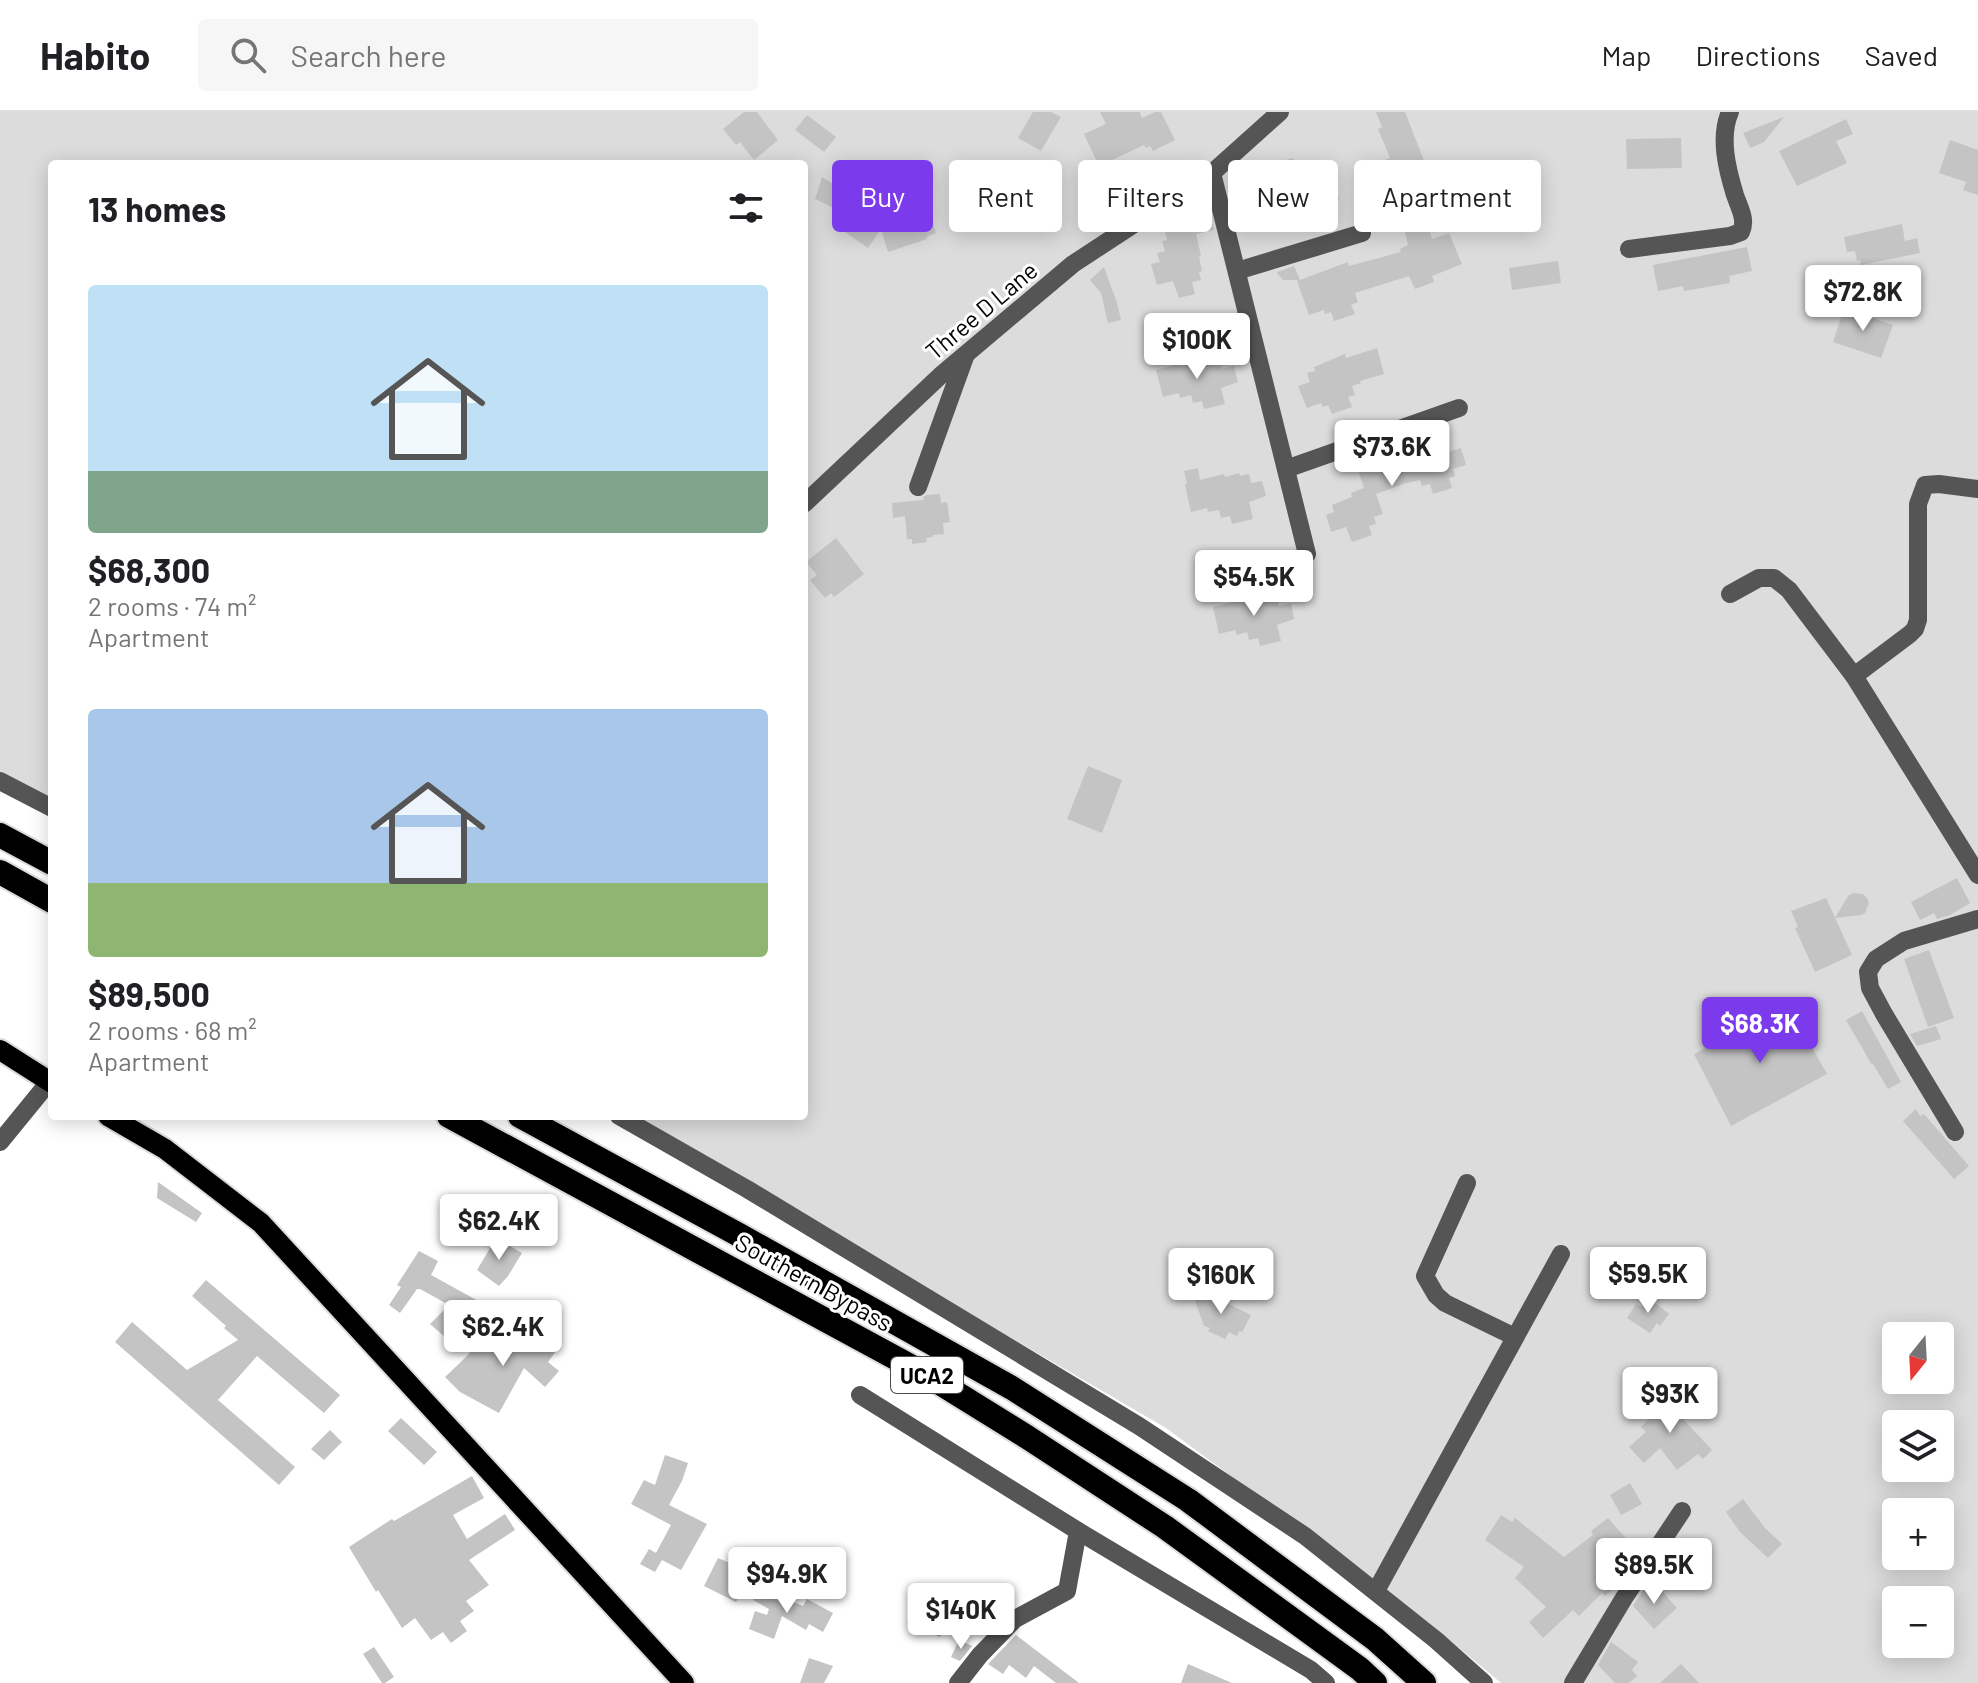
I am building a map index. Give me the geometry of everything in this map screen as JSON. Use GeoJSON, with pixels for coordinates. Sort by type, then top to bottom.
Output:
{"type":"FeatureCollection","features":[{"type":"Feature","properties":{"kind":"highway"},"geometry":{"type":"LineString","coordinates":[[0,835],[48,861]]}},
{"type":"Feature","properties":{"kind":"highway"},"geometry":{"type":"LineString","coordinates":[[0,872],[48,899]]}},
{"type":"Feature","properties":{"kind":"highway","name":"Southern Bypass"},"geometry":{"type":"LineString","coordinates":[[456,1120],[939,1383],[1165,1527],[1375,1683]]}},
{"type":"Feature","properties":{"kind":"highway","name":"Southern Bypass"},"geometry":{"type":"LineString","coordinates":[[527,1120],[1012,1388],[1188,1500],[1375,1639],[1424,1683]]}},
{"type":"Feature","properties":{"kind":"main road"},"geometry":{"type":"LineString","coordinates":[[0,1050],[48,1081]]}},
{"type":"Feature","properties":{"kind":"main road"},"geometry":{"type":"LineString","coordinates":[[115,1120],[165,1149],[261,1223],[684,1683]]}},
{"type":"Feature","properties":{"kind":"street","name":"Three D Lane"},"geometry":{"type":"LineString","coordinates":[[1212,173],[1280,112]]}},
{"type":"Feature","properties":{"kind":"street"},"geometry":{"type":"LineString","coordinates":[[1629,249],[1741,232],[1743,216],[1734,192],[1724,133],[1730,112]]}},
{"type":"Feature","properties":{"kind":"street"},"geometry":{"type":"LineString","coordinates":[[1212,173],[1307,554]]}},
{"type":"Feature","properties":{"kind":"street","name":"Three D Lane"},"geometry":{"type":"LineString","coordinates":[[808,500],[965,354],[1073,264],[1122,232]]}},
{"type":"Feature","properties":{"kind":"street"},"geometry":{"type":"LineString","coordinates":[[1237,271],[1362,233]]}},
{"type":"Feature","properties":{"kind":"street"},"geometry":{"type":"LineString","coordinates":[[918,487],[965,354]]}},
{"type":"Feature","properties":{"kind":"street"},"geometry":{"type":"LineString","coordinates":[[1286,469],[1459,408]]}},
{"type":"Feature","properties":{"kind":"street"},"geometry":{"type":"LineString","coordinates":[[1854,676],[1915,629],[1918,620],[1918,504],[1925,485],[1978,489]]}},
{"type":"Feature","properties":{"kind":"street"},"geometry":{"type":"LineString","coordinates":[[1730,594],[1759,578],[1774,578],[1782,582],[1854,676],[1978,875]]}},
{"type":"Feature","properties":{"kind":"street"},"geometry":{"type":"LineString","coordinates":[[0,781],[48,806]]}},
{"type":"Feature","properties":{"kind":"street"},"geometry":{"type":"LineString","coordinates":[[1955,1132],[1877,1001],[1870,988],[1868,972],[1876,959],[1904,941],[1978,919]]}},
{"type":"Feature","properties":{"kind":"street"},"geometry":{"type":"LineString","coordinates":[[0,1142],[48,1084]]}},
{"type":"Feature","properties":{"kind":"street"},"geometry":{"type":"LineString","coordinates":[[626,1120],[747,1189],[1139,1426],[1305,1536],[1436,1640],[1484,1683]]}},
{"type":"Feature","properties":{"kind":"street"},"geometry":{"type":"LineString","coordinates":[[1467,1183],[1425,1276],[1436,1295],[1445,1303],[1515,1337]]}},
{"type":"Feature","properties":{"kind":"street"},"geometry":{"type":"LineString","coordinates":[[1376,1591],[1561,1254]]}},
{"type":"Feature","properties":{"kind":"street"},"geometry":{"type":"LineString","coordinates":[[860,1395],[1078,1531],[1311,1670],[1326,1683]]}},
{"type":"Feature","properties":{"kind":"street"},"geometry":{"type":"LineString","coordinates":[[1573,1683],[1624,1598],[1682,1511]]}},
{"type":"Feature","properties":{"kind":"street"},"geometry":{"type":"LineString","coordinates":[[958,1683],[1015,1619],[1067,1591],[1078,1531]]}},
{"type":"Feature","properties":{"kind":"shaded area"},"geometry":{"type":"Polygon","coordinates":[[[0,112],[1978,112],[1978,1683],[1501,1683],[1428,1622],[1166,1428],[636,1120],[808,1120],[808,160],[48,160],[48,797],[0,772],[0,112]]]}},
{"type":"Feature","properties":{"kind":"building"},"geometry":{"type":"Polygon","coordinates":[[[744,112],[757,112],[778,140],[754,160],[740,142],[736,145],[723,129],[744,112]]]}},
{"type":"Feature","properties":{"kind":"building"},"geometry":{"type":"Polygon","coordinates":[[[1033,112],[1051,112],[1061,117],[1041,151],[1018,138],[1033,112]]]}},
{"type":"Feature","properties":{"kind":"building"},"geometry":{"type":"Polygon","coordinates":[[[1100,112],[1140,112],[1142,118],[1161,112],[1175,140],[1153,151],[1150,146],[1146,148],[1144,145],[1112,160],[1096,160],[1084,134],[1106,124],[1100,112]]]}},
{"type":"Feature","properties":{"kind":"building"},"geometry":{"type":"Polygon","coordinates":[[[1376,112],[1405,112],[1424,160],[1385,160],[1390,158],[1378,129],[1382,127],[1376,112]]]}},
{"type":"Feature","properties":{"kind":"building"},"geometry":{"type":"Polygon","coordinates":[[[807,115],[836,137],[824,152],[795,130],[807,115]]]}},
{"type":"Feature","properties":{"kind":"building"},"geometry":{"type":"Polygon","coordinates":[[[1784,117],[1764,142],[1750,148],[1743,133],[1784,117]]]}},
{"type":"Feature","properties":{"kind":"building"},"geometry":{"type":"Polygon","coordinates":[[[1846,119],[1853,134],[1836,141],[1847,163],[1797,186],[1779,151],[1846,119]]]}},
{"type":"Feature","properties":{"kind":"building"},"geometry":{"type":"Polygon","coordinates":[[[1681,138],[1682,168],[1627,169],[1626,139],[1681,138]]]}},
{"type":"Feature","properties":{"kind":"building"},"geometry":{"type":"Polygon","coordinates":[[[1950,140],[1978,150],[1978,195],[1963,190],[1966,182],[1939,173],[1950,140]]]}},
{"type":"Feature","properties":{"kind":"building"},"geometry":{"type":"Polygon","coordinates":[[[822,177],[832,183],[832,207],[815,199],[822,177]]]}},
{"type":"Feature","properties":{"kind":"building"},"geometry":{"type":"Polygon","coordinates":[[[933,224],[936,233],[927,239],[888,252],[882,232],[933,232],[933,224]]]}},
{"type":"Feature","properties":{"kind":"building"},"geometry":{"type":"Polygon","coordinates":[[[1902,224],[1905,241],[1917,238],[1920,253],[1861,265],[1855,251],[1847,252],[1844,237],[1902,224]]]}},
{"type":"Feature","properties":{"kind":"building"},"geometry":{"type":"Polygon","coordinates":[[[845,232],[879,232],[868,248],[845,232]]]}},
{"type":"Feature","properties":{"kind":"building"},"geometry":{"type":"Polygon","coordinates":[[[1165,232],[1205,232],[1196,234],[1202,271],[1199,272],[1201,280],[1192,282],[1195,294],[1179,298],[1173,281],[1157,285],[1151,264],[1160,262],[1157,253],[1165,251],[1162,241],[1167,240],[1165,232]]]}},
{"type":"Feature","properties":{"kind":"building"},"geometry":{"type":"Polygon","coordinates":[[[1405,232],[1430,232],[1432,239],[1449,233],[1462,264],[1432,276],[1434,282],[1415,289],[1409,276],[1355,293],[1358,302],[1351,305],[1355,314],[1334,321],[1331,312],[1325,314],[1324,310],[1309,315],[1299,280],[1283,280],[1277,273],[1294,266],[1300,280],[1348,262],[1349,266],[1401,252],[1400,249],[1408,245],[1405,232]]]}},
{"type":"Feature","properties":{"kind":"building"},"geometry":{"type":"Polygon","coordinates":[[[1747,247],[1752,271],[1729,276],[1730,283],[1684,291],[1683,286],[1658,291],[1653,265],[1747,247]]]}},
{"type":"Feature","properties":{"kind":"building"},"geometry":{"type":"Polygon","coordinates":[[[1558,261],[1561,283],[1512,290],[1509,268],[1558,261]]]}},
{"type":"Feature","properties":{"kind":"building"},"geometry":{"type":"Polygon","coordinates":[[[1104,267],[1121,320],[1108,323],[1101,293],[1090,280],[1104,267]]]}},
{"type":"Feature","properties":{"kind":"building"},"geometry":{"type":"Polygon","coordinates":[[[1844,308],[1893,325],[1881,358],[1833,342],[1844,308]]]}},
{"type":"Feature","properties":{"kind":"building"},"geometry":{"type":"Polygon","coordinates":[[[1377,348],[1384,374],[1352,386],[1355,395],[1348,397],[1352,407],[1332,414],[1328,405],[1323,407],[1321,403],[1307,408],[1298,386],[1310,382],[1307,373],[1315,371],[1314,367],[1345,354],[1346,358],[1377,348]]]}},
{"type":"Feature","properties":{"kind":"building"},"geometry":{"type":"Polygon","coordinates":[[[1211,358],[1212,361],[1220,360],[1222,369],[1234,366],[1238,382],[1221,388],[1225,404],[1204,409],[1202,401],[1193,403],[1191,395],[1180,398],[1179,393],[1163,397],[1156,370],[1211,358]]]}},
{"type":"Feature","properties":{"kind":"building"},"geometry":{"type":"Polygon","coordinates":[[[1446,447],[1448,452],[1461,448],[1466,465],[1453,469],[1455,476],[1449,478],[1452,488],[1433,494],[1430,484],[1422,486],[1420,480],[1406,483],[1376,494],[1383,514],[1374,517],[1376,524],[1369,526],[1372,535],[1352,542],[1346,527],[1331,532],[1326,515],[1334,512],[1332,505],[1364,488],[1358,470],[1446,447]]]}},
{"type":"Feature","properties":{"kind":"building"},"geometry":{"type":"Polygon","coordinates":[[[1198,468],[1200,480],[1239,473],[1240,476],[1249,474],[1251,483],[1262,481],[1266,496],[1249,502],[1253,519],[1232,524],[1230,516],[1221,518],[1219,510],[1208,512],[1207,508],[1191,512],[1184,471],[1198,468]]]}},
{"type":"Feature","properties":{"kind":"building"},"geometry":{"type":"Polygon","coordinates":[[[940,494],[941,503],[947,502],[950,522],[943,523],[944,534],[926,538],[927,542],[912,544],[912,539],[907,539],[905,516],[893,518],[892,503],[924,500],[923,497],[927,495],[940,494]]]}},
{"type":"Feature","properties":{"kind":"building"},"geometry":{"type":"Polygon","coordinates":[[[836,538],[864,574],[834,597],[831,593],[825,598],[810,580],[817,575],[808,560],[836,538]]]}},
{"type":"Feature","properties":{"kind":"building"},"geometry":{"type":"Polygon","coordinates":[[[1267,596],[1268,599],[1277,597],[1279,606],[1291,603],[1294,619],[1277,625],[1281,641],[1260,646],[1258,638],[1249,640],[1247,632],[1237,635],[1235,630],[1219,634],[1213,607],[1267,596]]]}},
{"type":"Feature","properties":{"kind":"building"},"geometry":{"type":"Polygon","coordinates":[[[1088,766],[1122,780],[1102,833],[1067,819],[1088,766]]]}},
{"type":"Feature","properties":{"kind":"building"},"geometry":{"type":"Polygon","coordinates":[[[1957,878],[1970,903],[1950,915],[1937,919],[1934,913],[1920,920],[1911,902],[1957,878]]]}},
{"type":"Feature","properties":{"kind":"building"},"geometry":{"type":"Polygon","coordinates":[[[1863,894],[1867,898],[1869,903],[1865,913],[1835,918],[1848,896],[1863,894]]]}},
{"type":"Feature","properties":{"kind":"building"},"geometry":{"type":"Polygon","coordinates":[[[1826,898],[1852,955],[1815,972],[1795,928],[1798,927],[1791,911],[1826,898]]]}},
{"type":"Feature","properties":{"kind":"building"},"geometry":{"type":"Polygon","coordinates":[[[1929,950],[1954,1018],[1928,1027],[1904,959],[1929,950]]]}},
{"type":"Feature","properties":{"kind":"building"},"geometry":{"type":"Polygon","coordinates":[[[1788,1005],[1827,1074],[1731,1126],[1694,1054],[1788,1005]]]}},
{"type":"Feature","properties":{"kind":"building"},"geometry":{"type":"Polygon","coordinates":[[[1862,1011],[1901,1082],[1888,1089],[1846,1020],[1862,1011]]]}},
{"type":"Feature","properties":{"kind":"building"},"geometry":{"type":"Polygon","coordinates":[[[1936,1026],[1941,1039],[1917,1046],[1910,1034],[1936,1026]]]}},
{"type":"Feature","properties":{"kind":"building"},"geometry":{"type":"Polygon","coordinates":[[[1916,1109],[1920,1116],[1924,1114],[1969,1166],[1954,1179],[1903,1121],[1916,1109]]]}},
{"type":"Feature","properties":{"kind":"building"},"geometry":{"type":"Polygon","coordinates":[[[158,1182],[202,1213],[196,1222],[157,1198],[158,1182]]]}},
{"type":"Feature","properties":{"kind":"building"},"geometry":{"type":"Polygon","coordinates":[[[496,1238],[522,1253],[499,1286],[477,1270],[496,1238]]]}},
{"type":"Feature","properties":{"kind":"building"},"geometry":{"type":"Polygon","coordinates":[[[419,1251],[438,1261],[431,1275],[482,1303],[445,1337],[430,1324],[449,1305],[417,1289],[400,1313],[389,1305],[401,1287],[397,1285],[419,1251]]]}},
{"type":"Feature","properties":{"kind":"building"},"geometry":{"type":"Polygon","coordinates":[[[206,1280],[340,1395],[324,1413],[257,1356],[218,1400],[295,1467],[279,1485],[115,1342],[132,1322],[187,1370],[238,1340],[192,1296],[206,1280]]]}},
{"type":"Feature","properties":{"kind":"building"},"geometry":{"type":"Polygon","coordinates":[[[1211,1291],[1214,1297],[1251,1315],[1237,1336],[1229,1332],[1225,1339],[1204,1326],[1194,1298],[1211,1291]]]}},
{"type":"Feature","properties":{"kind":"building"},"geometry":{"type":"Polygon","coordinates":[[[1649,1298],[1669,1314],[1650,1333],[1627,1318],[1636,1304],[1641,1307],[1649,1298]]]}},
{"type":"Feature","properties":{"kind":"building"},"geometry":{"type":"Polygon","coordinates":[[[524,1325],[550,1342],[547,1346],[556,1351],[548,1362],[559,1371],[545,1387],[524,1368],[499,1413],[460,1392],[445,1377],[481,1339],[500,1354],[524,1325]]]}},
{"type":"Feature","properties":{"kind":"building"},"geometry":{"type":"Polygon","coordinates":[[[1673,1393],[1690,1409],[1682,1418],[1712,1450],[1703,1459],[1698,1454],[1677,1470],[1660,1448],[1644,1463],[1629,1447],[1646,1432],[1641,1427],[1673,1393]]]}},
{"type":"Feature","properties":{"kind":"building"},"geometry":{"type":"Polygon","coordinates":[[[401,1418],[437,1452],[424,1465],[388,1431],[401,1418]]]}},
{"type":"Feature","properties":{"kind":"building"},"geometry":{"type":"Polygon","coordinates":[[[330,1430],[342,1442],[324,1460],[311,1449],[330,1430]]]}},
{"type":"Feature","properties":{"kind":"building"},"geometry":{"type":"Polygon","coordinates":[[[665,1455],[688,1463],[669,1505],[707,1524],[681,1570],[662,1560],[655,1572],[640,1564],[649,1549],[656,1553],[671,1525],[631,1504],[644,1480],[655,1485],[665,1455]]]}},
{"type":"Feature","properties":{"kind":"building"},"geometry":{"type":"Polygon","coordinates":[[[472,1476],[484,1498],[453,1515],[467,1539],[505,1514],[515,1530],[469,1560],[489,1585],[466,1601],[474,1611],[460,1621],[467,1631],[451,1643],[443,1632],[431,1640],[415,1618],[402,1628],[349,1547],[392,1519],[394,1521],[472,1476]]]}},
{"type":"Feature","properties":{"kind":"building"},"geometry":{"type":"Polygon","coordinates":[[[1630,1483],[1642,1504],[1621,1515],[1610,1495],[1630,1483]]]}},
{"type":"Feature","properties":{"kind":"building"},"geometry":{"type":"Polygon","coordinates":[[[1743,1499],[1782,1544],[1768,1558],[1740,1532],[1726,1512],[1743,1499]]]}},
{"type":"Feature","properties":{"kind":"building"},"geometry":{"type":"Polygon","coordinates":[[[1501,1515],[1512,1522],[1515,1518],[1564,1557],[1593,1535],[1591,1531],[1608,1518],[1633,1546],[1617,1560],[1628,1571],[1616,1588],[1605,1596],[1602,1593],[1579,1616],[1573,1610],[1543,1638],[1529,1622],[1546,1607],[1515,1578],[1524,1567],[1485,1540],[1501,1515]]]}},
{"type":"Feature","properties":{"kind":"building"},"geometry":{"type":"Polygon","coordinates":[[[718,1558],[737,1566],[734,1573],[748,1580],[736,1602],[704,1586],[718,1558]]]}},
{"type":"Feature","properties":{"kind":"building"},"geometry":{"type":"Polygon","coordinates":[[[1655,1583],[1677,1608],[1654,1629],[1633,1606],[1645,1588],[1647,1590],[1655,1583]]]}},
{"type":"Feature","properties":{"kind":"building"},"geometry":{"type":"Polygon","coordinates":[[[758,1590],[787,1604],[789,1600],[803,1606],[807,1599],[833,1613],[823,1632],[809,1624],[806,1630],[782,1616],[774,1639],[749,1629],[755,1611],[767,1615],[769,1609],[753,1600],[758,1590]]]}},
{"type":"Feature","properties":{"kind":"building"},"geometry":{"type":"Polygon","coordinates":[[[915,1602],[949,1615],[940,1637],[907,1624],[915,1602]]]}},
{"type":"Feature","properties":{"kind":"building"},"geometry":{"type":"Polygon","coordinates":[[[1016,1635],[1079,1683],[1056,1683],[1034,1666],[1026,1678],[1009,1665],[1003,1674],[988,1664],[1016,1635]]]}},
{"type":"Feature","properties":{"kind":"building"},"geometry":{"type":"Polygon","coordinates":[[[959,1640],[972,1646],[960,1661],[951,1657],[959,1640]]]}},
{"type":"Feature","properties":{"kind":"building"},"geometry":{"type":"Polygon","coordinates":[[[1611,1642],[1638,1662],[1632,1670],[1637,1676],[1629,1683],[1615,1683],[1598,1665],[1611,1642]]]}},
{"type":"Feature","properties":{"kind":"building"},"geometry":{"type":"Polygon","coordinates":[[[374,1647],[394,1677],[385,1683],[363,1654],[374,1647]]]}},
{"type":"Feature","properties":{"kind":"building"},"geometry":{"type":"Polygon","coordinates":[[[809,1658],[833,1666],[824,1683],[800,1683],[809,1658]]]}},
{"type":"Feature","properties":{"kind":"building"},"geometry":{"type":"Polygon","coordinates":[[[1188,1664],[1232,1683],[1181,1683],[1188,1664]]]}},
{"type":"Feature","properties":{"kind":"building"},"geometry":{"type":"Polygon","coordinates":[[[1681,1664],[1699,1683],[1660,1683],[1681,1664]]]}}]}
